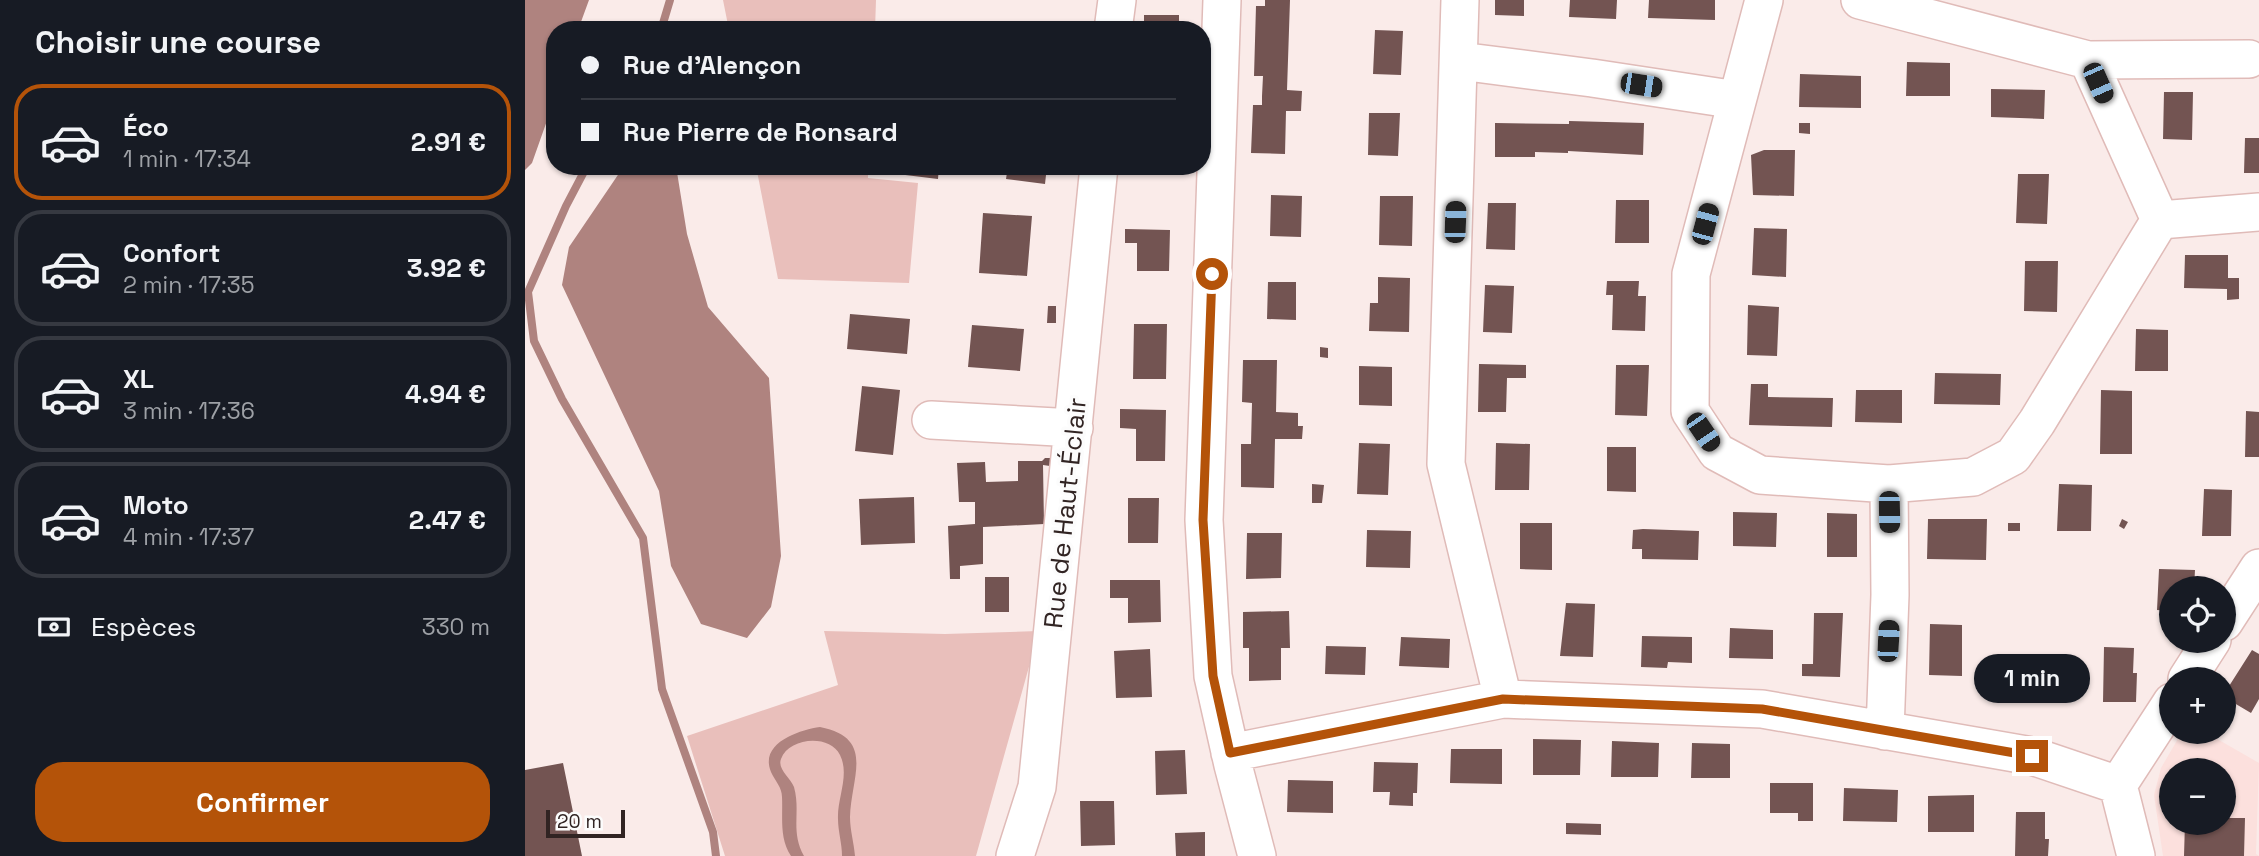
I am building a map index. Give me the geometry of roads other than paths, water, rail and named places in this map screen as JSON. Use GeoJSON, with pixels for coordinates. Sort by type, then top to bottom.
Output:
{"type":"FeatureCollection","features":[{"type":"Feature","properties":{"kind":"street"},"geometry":{"type":"LineString","coordinates":[[1114,21],[1117,0]]}},
{"type":"Feature","properties":{"kind":"street"},"geometry":{"type":"LineString","coordinates":[[1222,0],[1203,520],[1213,676],[1257,856]]}},
{"type":"Feature","properties":{"kind":"street"},"geometry":{"type":"LineString","coordinates":[[1460,0],[1446,464],[1503,699]]}},
{"type":"Feature","properties":{"kind":"street"},"geometry":{"type":"LineString","coordinates":[[1764,0],[1691,274],[1690,411],[1717,452],[1760,475],[1888,484],[1973,477],[2013,456],[2037,422],[2160,220]]}},
{"type":"Feature","properties":{"kind":"street"},"geometry":{"type":"LineString","coordinates":[[1860,0],[2088,60],[2249,59]]}},
{"type":"Feature","properties":{"kind":"street"},"geometry":{"type":"LineString","coordinates":[[2088,60],[2160,220]]}},
{"type":"Feature","properties":{"kind":"street"},"geometry":{"type":"LineString","coordinates":[[1460,61],[1737,100]]}},
{"type":"Feature","properties":{"kind":"street","name":"Rue de Haut-Éclair"},"geometry":{"type":"LineString","coordinates":[[1016,856],[1037,787],[1098,175]]}},
{"type":"Feature","properties":{"kind":"street"},"geometry":{"type":"LineString","coordinates":[[2160,220],[2259,212]]}},
{"type":"Feature","properties":{"kind":"street"},"geometry":{"type":"LineString","coordinates":[[932,420],[1074,428]]}},
{"type":"Feature","properties":{"kind":"street"},"geometry":{"type":"LineString","coordinates":[[1885,731],[1890,595],[1888,484]]}},
{"type":"Feature","properties":{"kind":"street"},"geometry":{"type":"LineString","coordinates":[[2240,613],[2259,568]]}},
{"type":"Feature","properties":{"kind":"street"},"geometry":{"type":"LineString","coordinates":[[1230,753],[1503,699],[1762,709],[2032,756],[2118,785]]}},
{"type":"Feature","properties":{"kind":"street"},"geometry":{"type":"LineString","coordinates":[[2136,856],[2118,785],[2159,722]]}},
{"type":"Feature","properties":{"kind":"waterway"},"geometry":{"type":"LineString","coordinates":[[664,21],[670,0]]}},
{"type":"Feature","properties":{"kind":"waterway"},"geometry":{"type":"LineString","coordinates":[[582,175],[528,292],[534,341],[562,399],[643,538],[662,689],[713,832],[716,856]]}}]}
